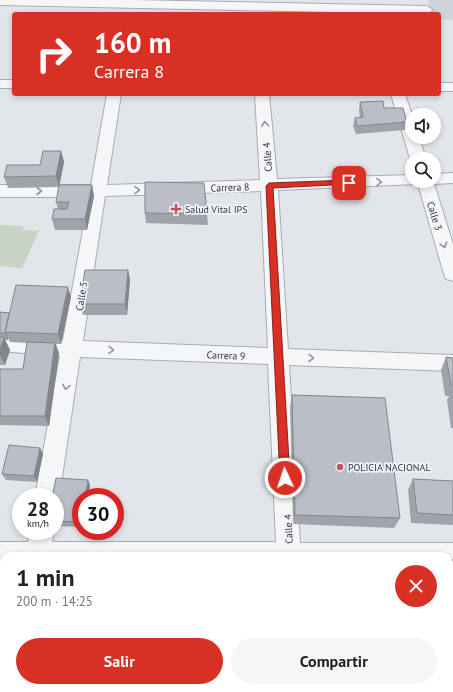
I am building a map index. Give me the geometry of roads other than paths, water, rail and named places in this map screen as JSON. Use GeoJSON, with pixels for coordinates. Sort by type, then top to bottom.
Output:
{"type":"FeatureCollection","features":[{"type":"Feature","properties":{"kind":"street"},"geometry":{"type":"LineString","coordinates":[[0,1],[129,6],[258,7],[336,4],[373,11],[426,8]]}},
{"type":"Feature","properties":{"kind":"street"},"geometry":{"type":"LineString","coordinates":[[0,84],[12,84]]}},
{"type":"Feature","properties":{"kind":"street"},"geometry":{"type":"LineString","coordinates":[[441,87],[453,87]]}},
{"type":"Feature","properties":{"kind":"street","name":"Calle 5"},"geometry":{"type":"LineString","coordinates":[[49,488],[114,96]]}},
{"type":"Feature","properties":{"kind":"street","name":"Calle 4"},"geometry":{"type":"LineString","coordinates":[[262,96],[269,186],[289,552]]}},
{"type":"Feature","properties":{"kind":"street"},"geometry":{"type":"LineString","coordinates":[[399,96],[416,152]]}},
{"type":"Feature","properties":{"kind":"street"},"geometry":{"type":"LineString","coordinates":[[441,179],[453,178]]}},
{"type":"Feature","properties":{"kind":"street","name":"Carrera 8"},"geometry":{"type":"LineString","coordinates":[[0,191],[98,191],[405,180]]}},
{"type":"Feature","properties":{"kind":"street","name":"Calle 3"},"geometry":{"type":"LineString","coordinates":[[426,188],[453,274]]}},
{"type":"Feature","properties":{"kind":"street","name":"Carrera 9"},"geometry":{"type":"LineString","coordinates":[[0,343],[72,349],[453,363]]}},
{"type":"Feature","properties":{"kind":"street"},"geometry":{"type":"LineString","coordinates":[[11,552],[39,547],[195,552]]}},
{"type":"Feature","properties":{"kind":"place","name":"Salud Vital IPS"},"geometry":{"type":"Point","coordinates":[176,209]}},
{"type":"Feature","properties":{"kind":"place","name":"POLICIA NACIONAL"},"geometry":{"type":"Point","coordinates":[340,467]}}]}
